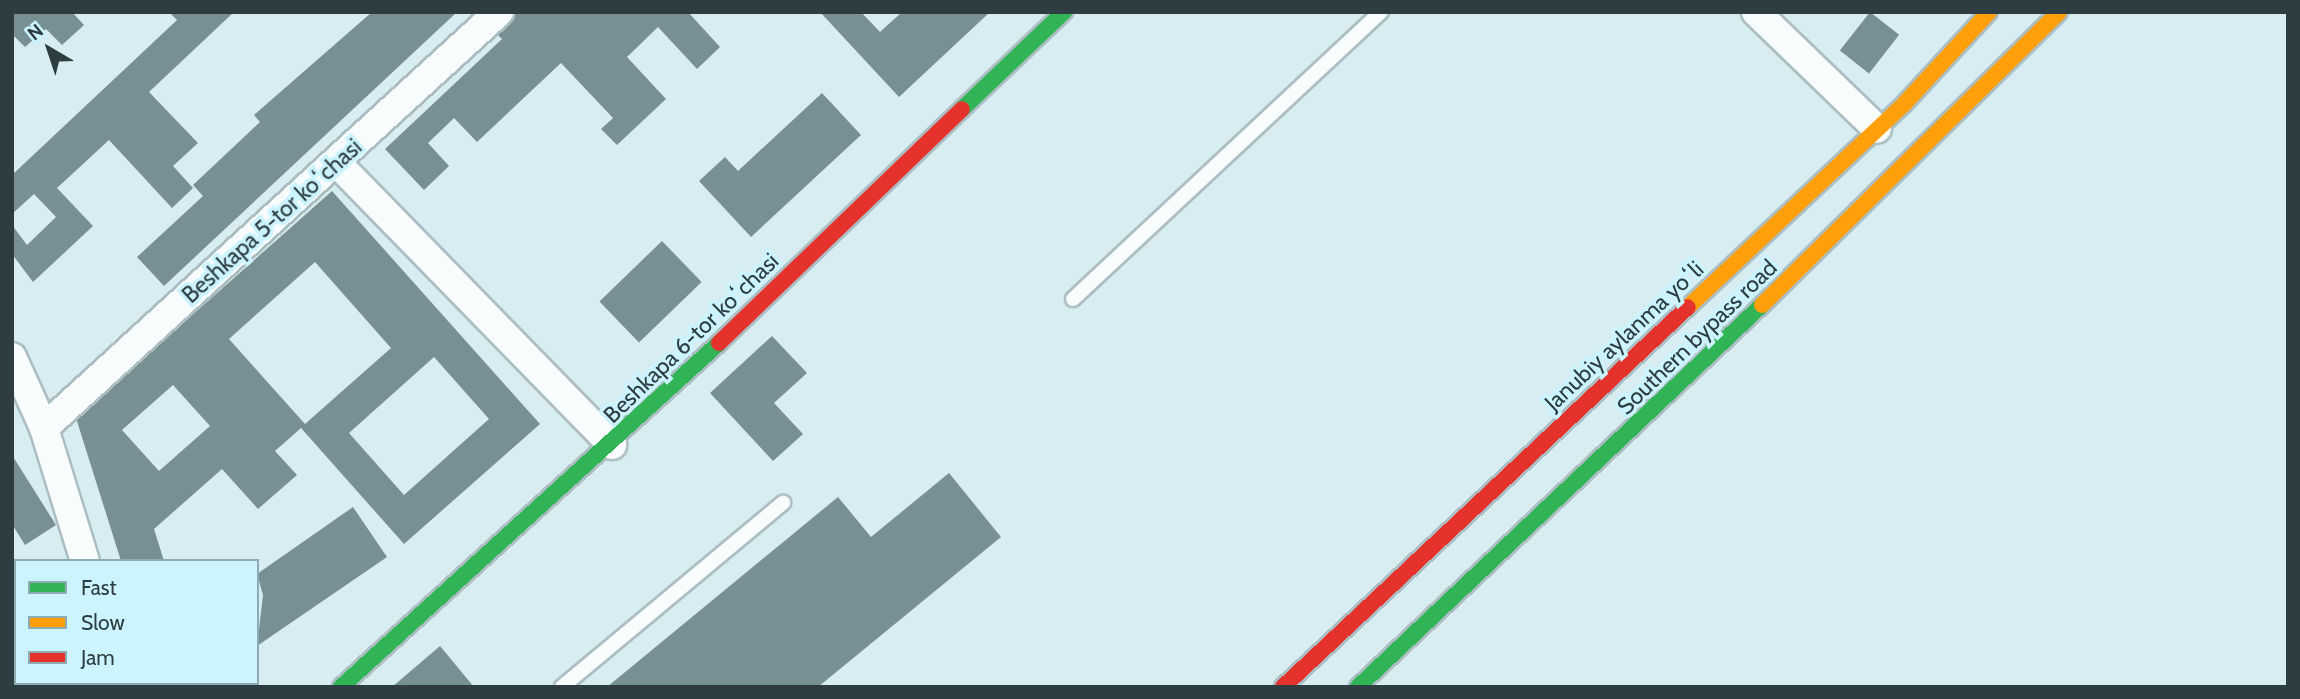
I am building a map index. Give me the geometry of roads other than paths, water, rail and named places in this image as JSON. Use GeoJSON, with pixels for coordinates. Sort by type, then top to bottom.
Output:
{"type":"FeatureCollection","features":[{"type":"Feature","properties":{"kind":"main road","name":"Beshkapa 6-tor koʻchasi"},"geometry":{"type":"LineString","coordinates":[[341,687],[612,445],[1063,12]]}},
{"type":"Feature","properties":{"kind":"main road","name":"Janubiy aylanma yoʻli"},"geometry":{"type":"LineString","coordinates":[[1283,687],[1877,129],[1989,12]]}},
{"type":"Feature","properties":{"kind":"main road","name":"Southern bypass road"},"geometry":{"type":"LineString","coordinates":[[1357,687],[1938,138],[2059,12]]}},
{"type":"Feature","properties":{"kind":"street","name":"Beshkapa 5-tor koʻchasi"},"geometry":{"type":"LineString","coordinates":[[44,428],[337,163],[499,12]]}},
{"type":"Feature","properties":{"kind":"street"},"geometry":{"type":"LineString","coordinates":[[1764,15],[1877,129]]}},
{"type":"Feature","properties":{"kind":"street"},"geometry":{"type":"LineString","coordinates":[[337,163],[612,445]]}},
{"type":"Feature","properties":{"kind":"street"},"geometry":{"type":"LineString","coordinates":[[12,357],[44,428],[84,559]]}},
{"type":"Feature","properties":{"kind":"lane"},"geometry":{"type":"LineString","coordinates":[[1073,299],[1381,12]]}},
{"type":"Feature","properties":{"kind":"lane"},"geometry":{"type":"LineString","coordinates":[[562,687],[783,503]]}}]}
